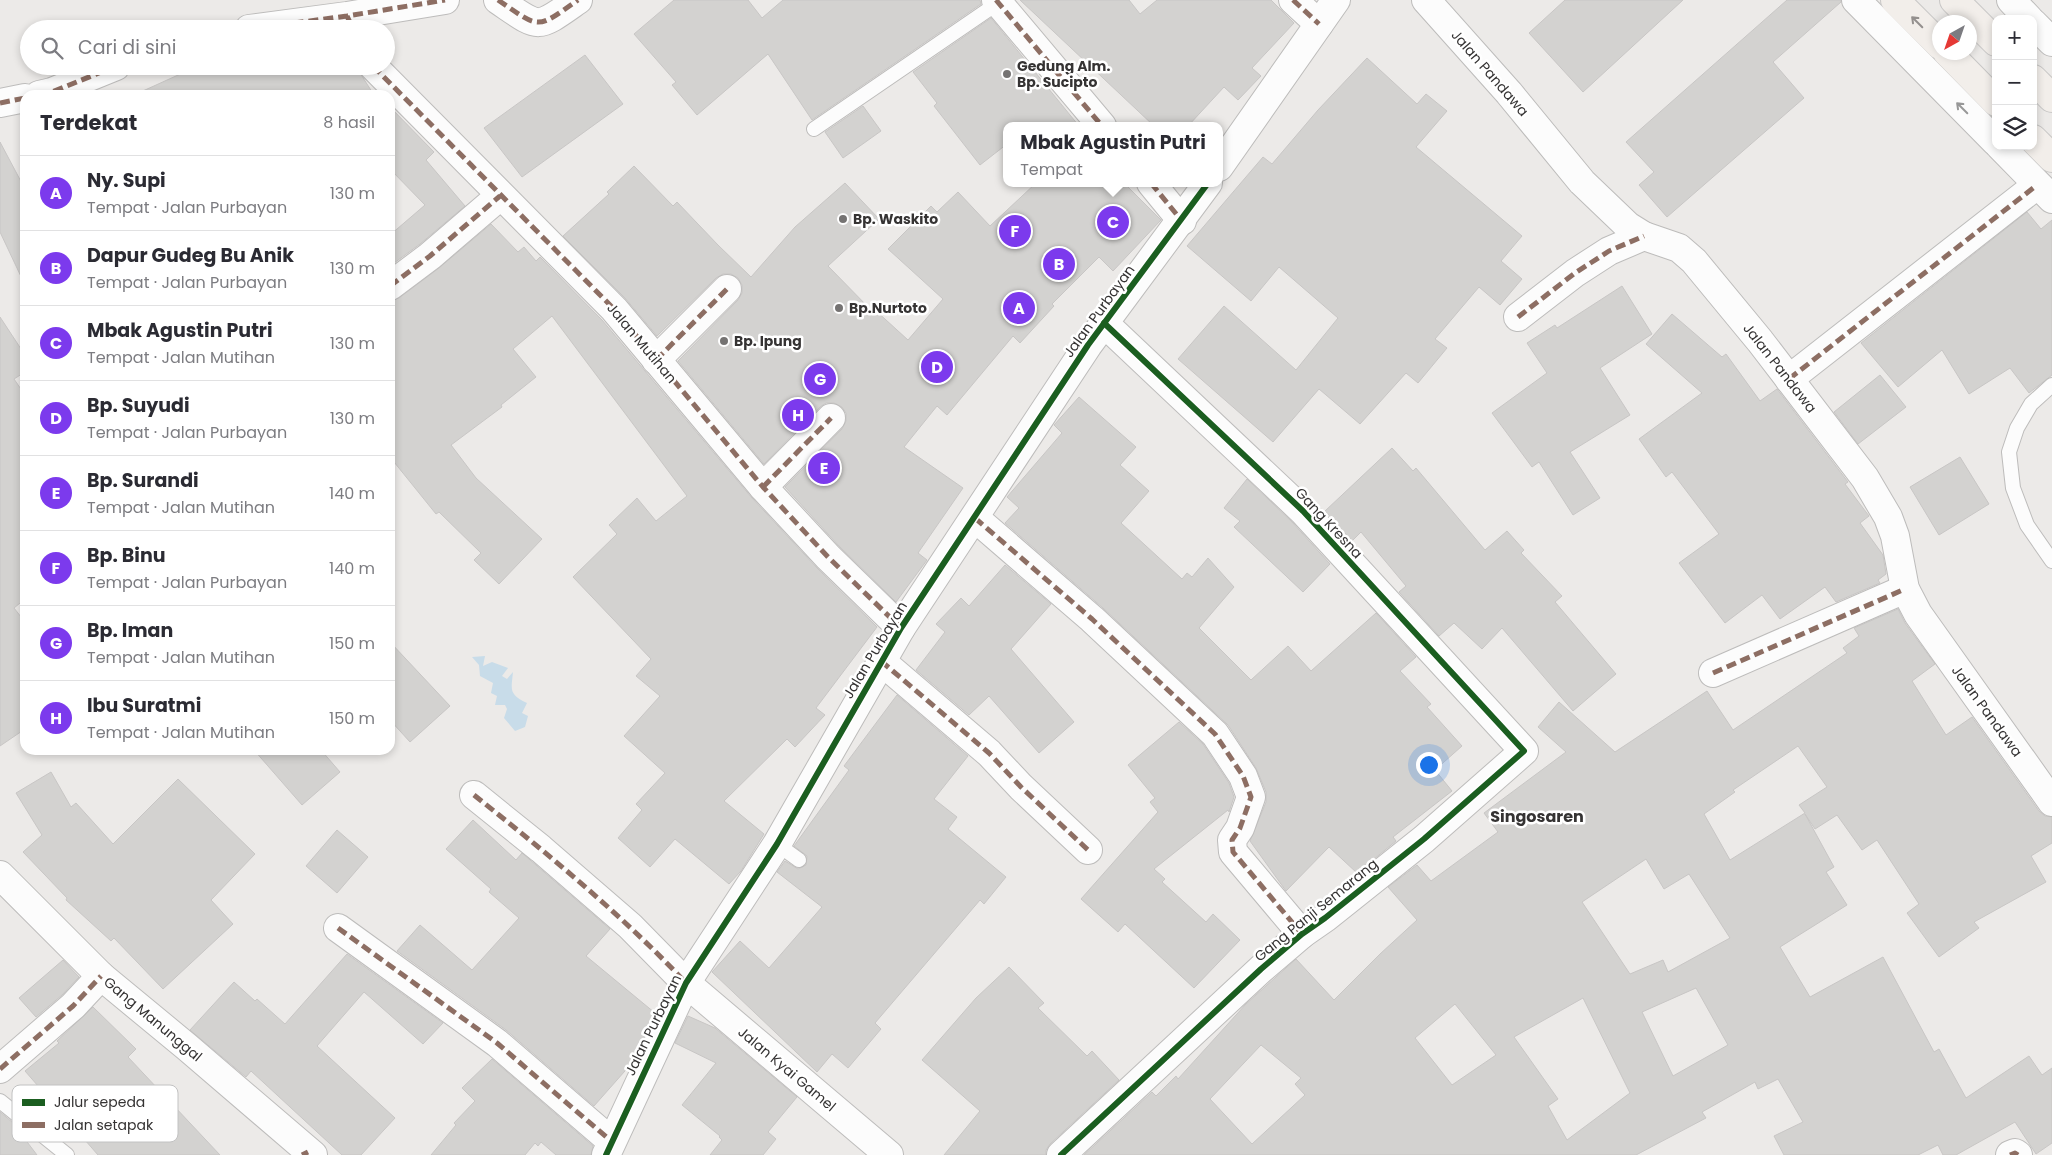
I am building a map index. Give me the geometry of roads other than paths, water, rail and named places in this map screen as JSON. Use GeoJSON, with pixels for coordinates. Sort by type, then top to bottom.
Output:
{"type":"FeatureCollection","features":[{"type":"Feature","properties":{"kind":"highway"},"geometry":{"type":"LineString","coordinates":[[1895,0],[1932,37]]}},
{"type":"Feature","properties":{"kind":"highway"},"geometry":{"type":"LineString","coordinates":[[1954,0],[1992,38]]}},
{"type":"Feature","properties":{"kind":"highway"},"geometry":{"type":"LineString","coordinates":[[1955,60],[1992,98]]}},
{"type":"Feature","properties":{"kind":"highway"},"geometry":{"type":"LineString","coordinates":[[2037,83],[2052,98]]}},
{"type":"Feature","properties":{"kind":"highway"},"geometry":{"type":"LineString","coordinates":[[2037,143],[2052,158]]}},
{"type":"Feature","properties":{"kind":"street"},"geometry":{"type":"LineString","coordinates":[[359,20],[445,0]]}},
{"type":"Feature","properties":{"kind":"street"},"geometry":{"type":"LineString","coordinates":[[498,0],[535,24],[546,22],[578,0]]}},
{"type":"Feature","properties":{"kind":"street"},"geometry":{"type":"LineString","coordinates":[[1293,0],[1319,24]]}},
{"type":"Feature","properties":{"kind":"street"},"geometry":{"type":"LineString","coordinates":[[1223,161],[1336,0]]}},
{"type":"Feature","properties":{"kind":"street","name":"Jalan Pandawa"},"geometry":{"type":"LineString","coordinates":[[1426,0],[1509,93],[1582,182],[1628,226],[1644,236],[1679,248],[1694,261],[1789,379],[1865,478],[1888,517],[1895,536],[1905,588],[1918,614],[2052,802]]}},
{"type":"Feature","properties":{"kind":"street"},"geometry":{"type":"LineString","coordinates":[[1856,0],[1992,138]]}},
{"type":"Feature","properties":{"kind":"street"},"geometry":{"type":"LineString","coordinates":[[2011,0],[2025,15]]}},
{"type":"Feature","properties":{"kind":"street"},"geometry":{"type":"LineString","coordinates":[[997,2],[1099,122]]}},
{"type":"Feature","properties":{"kind":"street"},"geometry":{"type":"LineString","coordinates":[[2037,27],[2052,42]]}},
{"type":"Feature","properties":{"kind":"street"},"geometry":{"type":"LineString","coordinates":[[57,90],[94,75]]}},
{"type":"Feature","properties":{"kind":"street","name":"Jalan Mutihan"},"geometry":{"type":"LineString","coordinates":[[382,75],[614,309],[763,488],[828,557],[901,628]]}},
{"type":"Feature","properties":{"kind":"street"},"geometry":{"type":"LineString","coordinates":[[0,103],[20,99]]}},
{"type":"Feature","properties":{"kind":"street"},"geometry":{"type":"LineString","coordinates":[[1789,379],[2045,192],[2004,150]]}},
{"type":"Feature","properties":{"kind":"street"},"geometry":{"type":"LineString","coordinates":[[1154,187],[1182,220]]}},
{"type":"Feature","properties":{"kind":"street","name":"Jalan Purbayan"},"geometry":{"type":"LineString","coordinates":[[608,1148],[686,983],[777,844],[901,628],[1104,323],[1205,187]]}},
{"type":"Feature","properties":{"kind":"street"},"geometry":{"type":"LineString","coordinates":[[395,282],[430,256],[500,196]]}},
{"type":"Feature","properties":{"kind":"street"},"geometry":{"type":"LineString","coordinates":[[1518,317],[1575,273],[1609,251],[1644,236]]}},
{"type":"Feature","properties":{"kind":"street"},"geometry":{"type":"LineString","coordinates":[[656,360],[727,289]]}},
{"type":"Feature","properties":{"kind":"street","name":"Gang Kresna"},"geometry":{"type":"LineString","coordinates":[[1104,323],[1303,511],[1524,751]]}},
{"type":"Feature","properties":{"kind":"street"},"geometry":{"type":"LineString","coordinates":[[763,488],[831,418]]}},
{"type":"Feature","properties":{"kind":"street"},"geometry":{"type":"LineString","coordinates":[[975,518],[1092,620],[1215,734],[1243,776],[1251,797],[1240,828],[1232,840],[1233,852],[1302,934]]}},
{"type":"Feature","properties":{"kind":"street"},"geometry":{"type":"LineString","coordinates":[[1713,673],[1905,588]]}},
{"type":"Feature","properties":{"kind":"street"},"geometry":{"type":"LineString","coordinates":[[881,661],[988,753],[1088,850]]}},
{"type":"Feature","properties":{"kind":"street","name":"Gang Panji Semarang"},"geometry":{"type":"LineString","coordinates":[[1061,1155],[1302,934],[1325,918],[1424,839],[1524,751]]}},
{"type":"Feature","properties":{"kind":"street","name":"Jalan Kyai Gamel"},"geometry":{"type":"LineString","coordinates":[[474,795],[541,849],[630,926],[686,983],[889,1155]]}},
{"type":"Feature","properties":{"kind":"street","name":"Gang Manunggal"},"geometry":{"type":"LineString","coordinates":[[0,875],[101,976],[313,1155]]}},
{"type":"Feature","properties":{"kind":"street"},"geometry":{"type":"LineString","coordinates":[[338,928],[497,1044],[608,1148]]}},
{"type":"Feature","properties":{"kind":"street"},"geometry":{"type":"LineString","coordinates":[[0,1069],[73,1006],[101,976]]}},
{"type":"Feature","properties":{"kind":"street"},"geometry":{"type":"LineString","coordinates":[[2010,1155],[2015,1153],[2018,1155]]}},
{"type":"Feature","properties":{"kind":"lane"},"geometry":{"type":"LineString","coordinates":[[814,129],[997,2]]}},
{"type":"Feature","properties":{"kind":"lane"},"geometry":{"type":"LineString","coordinates":[[2052,385],[2031,404],[2017,428],[2009,452],[2013,488],[2026,525],[2052,561]]}},
{"type":"Feature","properties":{"kind":"lane"},"geometry":{"type":"LineString","coordinates":[[777,844],[799,860]]}},
{"type":"Feature","properties":{"kind":"lane"},"geometry":{"type":"LineString","coordinates":[[0,1102],[12,1111]]}},
{"type":"Feature","properties":{"kind":"lane"},"geometry":{"type":"LineString","coordinates":[[51,1142],[67,1155]]}},
{"type":"Feature","properties":{"kind":"water"},"geometry":{"type":"Polygon","coordinates":[[[485,656],[483,666],[492,662],[508,668],[502,676],[507,679],[513,672],[512,691],[517,697],[527,703],[522,713],[528,716],[525,727],[515,731],[504,718],[507,709],[505,705],[495,705],[497,696],[491,693],[493,683],[480,676],[479,665],[472,657],[485,656]]]}},
{"type":"Feature","properties":{"kind":"place","name":"Gedung Alm. Bp. Sucipto"},"geometry":{"type":"Point","coordinates":[1007,74]}},
{"type":"Feature","properties":{"kind":"place","name":"Bp. Waskito"},"geometry":{"type":"Point","coordinates":[843,219]}},
{"type":"Feature","properties":{"kind":"place","name":"Mbak Agustin Putri"},"geometry":{"type":"Point","coordinates":[1113,222]}},
{"type":"Feature","properties":{"kind":"place","name":"Bp. Binu"},"geometry":{"type":"Point","coordinates":[1015,231]}},
{"type":"Feature","properties":{"kind":"place","name":"Dapur Gudeg Bu Anik"},"geometry":{"type":"Point","coordinates":[1059,264]}},
{"type":"Feature","properties":{"kind":"place","name":"Bp.Nurtoto"},"geometry":{"type":"Point","coordinates":[839,308]}},
{"type":"Feature","properties":{"kind":"place","name":"Ny. Supi"},"geometry":{"type":"Point","coordinates":[1019,308]}},
{"type":"Feature","properties":{"kind":"place","name":"Bp. Ipung"},"geometry":{"type":"Point","coordinates":[724,341]}},
{"type":"Feature","properties":{"kind":"place","name":"Bp. Suyudi"},"geometry":{"type":"Point","coordinates":[937,367]}},
{"type":"Feature","properties":{"kind":"place","name":"Bp. Iman"},"geometry":{"type":"Point","coordinates":[820,379]}},
{"type":"Feature","properties":{"kind":"place","name":"Ibu Suratmi"},"geometry":{"type":"Point","coordinates":[798,415]}},
{"type":"Feature","properties":{"kind":"place","name":"Bp. Surandi"},"geometry":{"type":"Point","coordinates":[824,468]}},
{"type":"Feature","properties":{"kind":"district","name":"Singosaren"},"geometry":{"type":"Point","coordinates":[1537,816]}}]}
